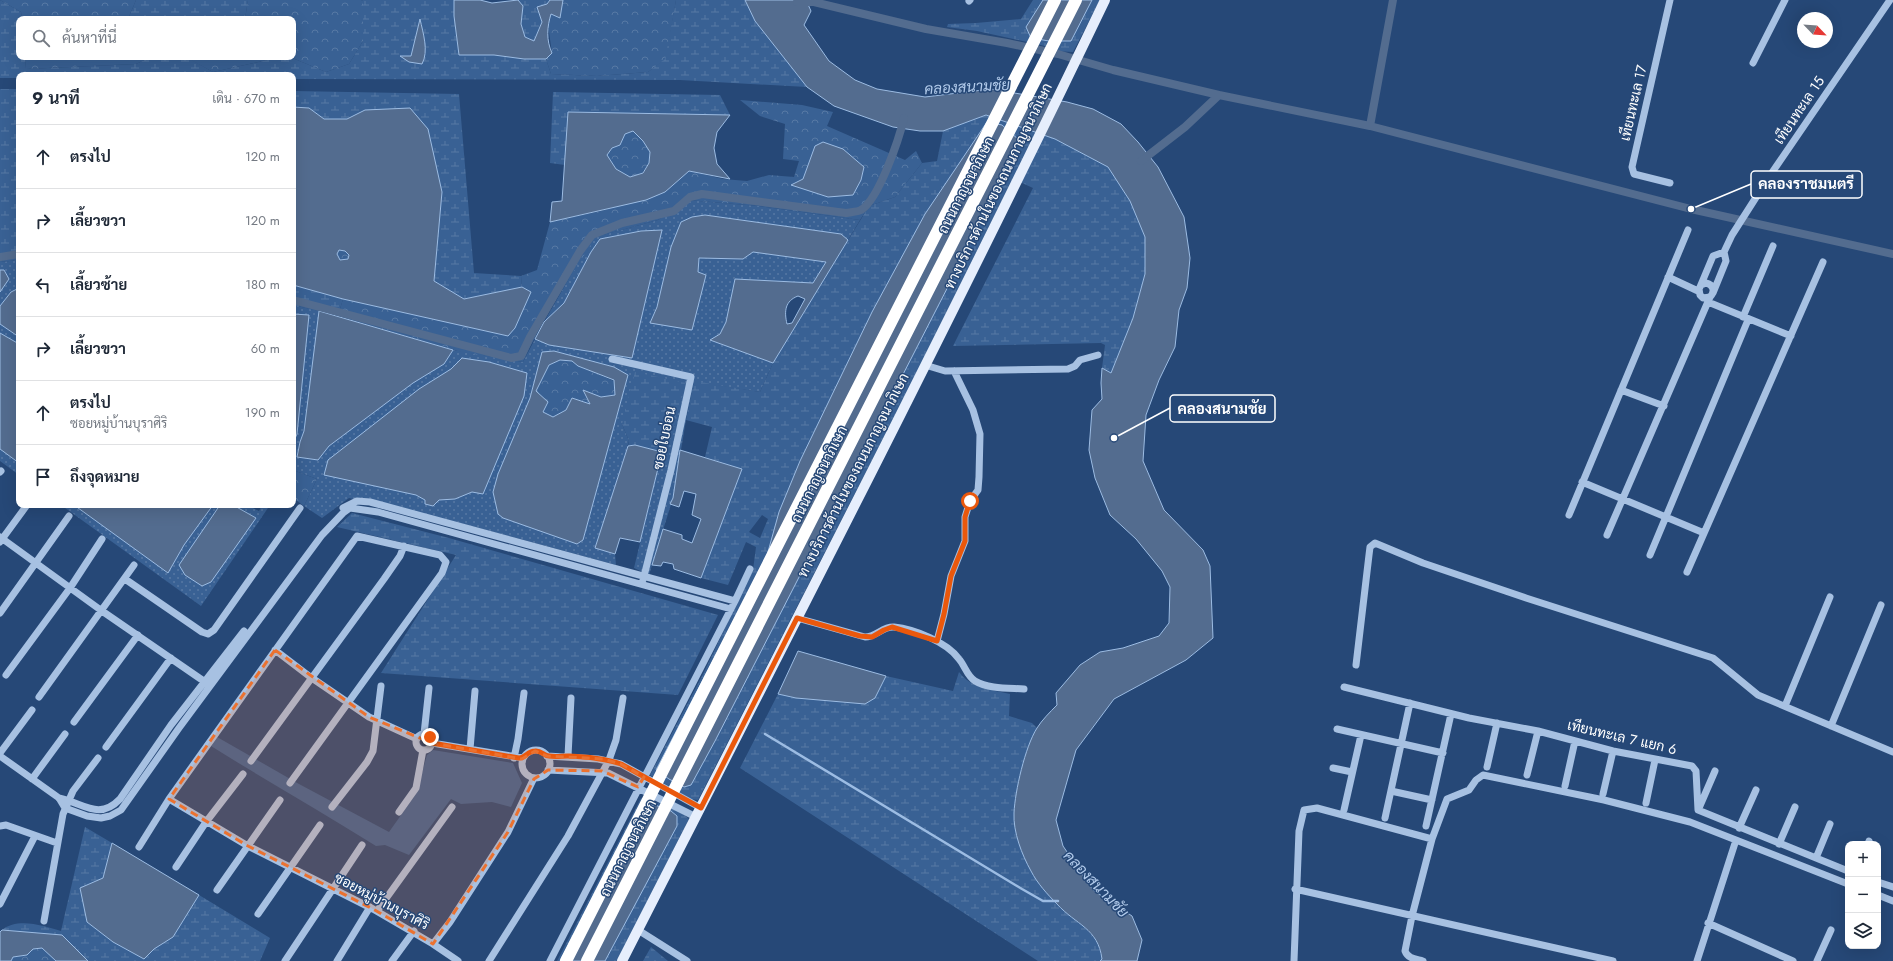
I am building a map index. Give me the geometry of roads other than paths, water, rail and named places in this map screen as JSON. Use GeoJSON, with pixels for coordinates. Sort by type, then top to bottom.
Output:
{"type":"FeatureCollection","features":[{"type":"Feature","properties":{"kind":"highway","name":"ถนนกาญจนาภิเษก"},"geometry":{"type":"LineString","coordinates":[[566,961],[1055,0]]}},
{"type":"Feature","properties":{"kind":"highway","name":"ถนนกาญจนาภิเษก"},"geometry":{"type":"LineString","coordinates":[[587,961],[1076,0]]}},
{"type":"Feature","properties":{"kind":"main road","name":"ทางบริการด้านในของถนนกาญจนาภิเษก"},"geometry":{"type":"LineString","coordinates":[[622,961],[1016,184],[1105,0]]}},
{"type":"Feature","properties":{"kind":"street","name":"เทียนทะเล 17"},"geometry":{"type":"LineString","coordinates":[[1670,0],[1632,167],[1634,174],[1670,183]]}},
{"type":"Feature","properties":{"kind":"street"},"geometry":{"type":"LineString","coordinates":[[1753,63],[1785,0]]}},
{"type":"Feature","properties":{"kind":"street","name":"เทียนทะเล 15"},"geometry":{"type":"LineString","coordinates":[[1724,252],[1732,235],[1747,212],[1890,0]]}},
{"type":"Feature","properties":{"kind":"street"},"geometry":{"type":"LineString","coordinates":[[1568,515],[1688,230]]}},
{"type":"Feature","properties":{"kind":"street"},"geometry":{"type":"LineString","coordinates":[[1650,555],[1746,318],[1773,246]]}},
{"type":"Feature","properties":{"kind":"street"},"geometry":{"type":"LineString","coordinates":[[1608,535],[1623,499],[1664,406],[1710,298],[1726,261],[1724,252],[1713,256],[1699,289],[1701,297],[1710,298],[1746,318],[1791,336]]}},
{"type":"Feature","properties":{"kind":"street"},"geometry":{"type":"LineString","coordinates":[[1687,572],[1823,262]]}},
{"type":"Feature","properties":{"kind":"street"},"geometry":{"type":"LineString","coordinates":[[1668,277],[1699,289]]}},
{"type":"Feature","properties":{"kind":"street"},"geometry":{"type":"LineString","coordinates":[[1699,289],[1704,284],[1709,284],[1713,288],[1710,298]]}},
{"type":"Feature","properties":{"kind":"street"},"geometry":{"type":"LineString","coordinates":[[925,365],[941,371],[1068,369],[1075,366],[1080,360],[1098,355]]}},
{"type":"Feature","properties":{"kind":"street","name":"ซอยใบอ่อน"},"geometry":{"type":"LineString","coordinates":[[612,359],[691,377],[671,470],[643,581]]}},
{"type":"Feature","properties":{"kind":"street"},"geometry":{"type":"LineString","coordinates":[[937,641],[951,576],[965,541],[965,517],[970,501],[978,490],[980,477],[980,434],[973,410],[954,371]]}},
{"type":"Feature","properties":{"kind":"street"},"geometry":{"type":"LineString","coordinates":[[1621,390],[1664,406]]}},
{"type":"Feature","properties":{"kind":"street"},"geometry":{"type":"LineString","coordinates":[[1582,482],[1704,533]]}},
{"type":"Feature","properties":{"kind":"street"},"geometry":{"type":"LineString","coordinates":[[0,756],[58,798],[65,808],[87,816],[101,818],[110,816],[121,810],[123,802],[207,684],[326,524],[342,509],[357,501],[378,504],[544,549],[731,609]]}},
{"type":"Feature","properties":{"kind":"street"},"geometry":{"type":"LineString","coordinates":[[25,508],[1,539],[207,684]]}},
{"type":"Feature","properties":{"kind":"street"},"geometry":{"type":"LineString","coordinates":[[125,579],[202,632],[208,634],[214,630],[300,508]]}},
{"type":"Feature","properties":{"kind":"street"},"geometry":{"type":"LineString","coordinates":[[207,684],[322,535],[343,513],[350,508],[378,512],[542,557],[735,601]]}},
{"type":"Feature","properties":{"kind":"street"},"geometry":{"type":"LineString","coordinates":[[0,613],[69,516]]}},
{"type":"Feature","properties":{"kind":"street"},"geometry":{"type":"LineString","coordinates":[[139,847],[169,799],[357,536],[440,555],[446,562],[446,566],[349,703],[290,783]]}},
{"type":"Feature","properties":{"kind":"street"},"geometry":{"type":"LineString","coordinates":[[6,675],[70,588],[102,539]]}},
{"type":"Feature","properties":{"kind":"street"},"geometry":{"type":"LineString","coordinates":[[1356,665],[1370,547],[1375,543],[1424,563],[1526,598],[1713,658],[1734,674],[1753,692],[1893,752]]}},
{"type":"Feature","properties":{"kind":"street"},"geometry":{"type":"LineString","coordinates":[[251,761],[384,579],[404,546]]}},
{"type":"Feature","properties":{"kind":"street"},"geometry":{"type":"LineString","coordinates":[[542,557],[544,549]]}},
{"type":"Feature","properties":{"kind":"street"},"geometry":{"type":"LineString","coordinates":[[39,697],[134,565]]}},
{"type":"Feature","properties":{"kind":"street"},"geometry":{"type":"LineString","coordinates":[[550,961],[638,787],[731,609],[750,569]]}},
{"type":"Feature","properties":{"kind":"street"},"geometry":{"type":"LineString","coordinates":[[1785,706],[1830,597]]}},
{"type":"Feature","properties":{"kind":"street"},"geometry":{"type":"LineString","coordinates":[[1831,726],[1881,604]]}},
{"type":"Feature","properties":{"kind":"street"},"geometry":{"type":"LineString","coordinates":[[797,618],[860,636],[872,637],[892,627],[937,641],[959,658],[971,678],[977,682],[999,687],[1024,689]]}},
{"type":"Feature","properties":{"kind":"street"},"geometry":{"type":"LineString","coordinates":[[74,722],[138,635]]}},
{"type":"Feature","properties":{"kind":"street"},"geometry":{"type":"LineString","coordinates":[[275,650],[313,678],[377,721],[417,739]]}},
{"type":"Feature","properties":{"kind":"street"},"geometry":{"type":"LineString","coordinates":[[106,747],[171,658]]}},
{"type":"Feature","properties":{"kind":"street"},"geometry":{"type":"LineString","coordinates":[[332,807],[367,762],[373,751],[381,686]]}},
{"type":"Feature","properties":{"kind":"street"},"geometry":{"type":"LineString","coordinates":[[417,739],[424,734],[430,688]]}},
{"type":"Feature","properties":{"kind":"street","name":"เทียนทะเล 7 แยก 6"},"geometry":{"type":"LineString","coordinates":[[1344,688],[1452,714],[1538,731],[1655,760],[1690,766],[1695,768],[1698,810]]}},
{"type":"Feature","properties":{"kind":"street"},"geometry":{"type":"LineString","coordinates":[[470,749],[475,691]]}},
{"type":"Feature","properties":{"kind":"street"},"geometry":{"type":"LineString","coordinates":[[514,758],[524,693]]}},
{"type":"Feature","properties":{"kind":"street"},"geometry":{"type":"LineString","coordinates":[[568,756],[571,698]]}},
{"type":"Feature","properties":{"kind":"street"},"geometry":{"type":"LineString","coordinates":[[490,961],[568,836],[609,760],[616,740],[623,698]]}},
{"type":"Feature","properties":{"kind":"street"},"geometry":{"type":"LineString","coordinates":[[1385,818],[1410,703]]}},
{"type":"Feature","properties":{"kind":"street"},"geometry":{"type":"LineString","coordinates":[[0,753],[32,710]]}},
{"type":"Feature","properties":{"kind":"street"},"geometry":{"type":"LineString","coordinates":[[1426,826],[1452,714]]}},
{"type":"Feature","properties":{"kind":"street"},"geometry":{"type":"LineString","coordinates":[[1487,767],[1497,723]]}},
{"type":"Feature","properties":{"kind":"street"},"geometry":{"type":"LineString","coordinates":[[1337,729],[1401,745],[1442,753]]}},
{"type":"Feature","properties":{"kind":"street"},"geometry":{"type":"LineString","coordinates":[[1527,775],[1538,731]]}},
{"type":"Feature","properties":{"kind":"street"},"geometry":{"type":"LineString","coordinates":[[32,779],[65,734]]}},
{"type":"Feature","properties":{"kind":"street"},"geometry":{"type":"LineString","coordinates":[[424,734],[430,737],[432,743]]}},
{"type":"Feature","properties":{"kind":"street"},"geometry":{"type":"LineString","coordinates":[[1344,810],[1361,735]]}},
{"type":"Feature","properties":{"kind":"street"},"geometry":{"type":"LineString","coordinates":[[417,739],[418,748],[423,750],[429,748],[432,743]]}},
{"type":"Feature","properties":{"kind":"street"},"geometry":{"type":"LineString","coordinates":[[1565,786],[1574,741]]}},
{"type":"Feature","properties":{"kind":"street"},"geometry":{"type":"LineString","coordinates":[[432,743],[514,758],[523,758],[535,750],[547,756],[568,756],[609,760],[621,764],[644,777],[698,813]]}},
{"type":"Feature","properties":{"kind":"street"},"geometry":{"type":"LineString","coordinates":[[399,812],[416,788],[423,750]]}},
{"type":"Feature","properties":{"kind":"street"},"geometry":{"type":"LineString","coordinates":[[1603,794],[1613,750]]}},
{"type":"Feature","properties":{"kind":"street"},"geometry":{"type":"LineString","coordinates":[[523,758],[522,768],[524,772],[527,776],[534,778],[541,777],[548,770],[549,761],[547,756]]}},
{"type":"Feature","properties":{"kind":"street"},"geometry":{"type":"LineString","coordinates":[[44,922],[57,842],[65,808],[68,800],[98,758]]}},
{"type":"Feature","properties":{"kind":"street"},"geometry":{"type":"LineString","coordinates":[[1646,803],[1655,760]]}},
{"type":"Feature","properties":{"kind":"street"},"geometry":{"type":"LineString","coordinates":[[1333,768],[1352,772]]}},
{"type":"Feature","properties":{"kind":"street"},"geometry":{"type":"LineString","coordinates":[[548,770],[602,772],[698,813]]}},
{"type":"Feature","properties":{"kind":"street"},"geometry":{"type":"LineString","coordinates":[[1715,771],[1698,810],[1739,828],[1845,870]]}},
{"type":"Feature","properties":{"kind":"street"},"geometry":{"type":"LineString","coordinates":[[176,867],[206,822],[243,774]]}},
{"type":"Feature","properties":{"kind":"street"},"geometry":{"type":"LineString","coordinates":[[1423,961],[1412,958],[1405,953],[1412,916],[1432,839],[1447,799],[1469,790],[1476,780],[1485,774],[1652,811],[1690,822],[1845,883]]}},
{"type":"Feature","properties":{"kind":"street","name":"ซอยหมู่บ้านบุราศิริ"},"geometry":{"type":"LineString","coordinates":[[169,799],[248,846],[370,907],[414,931],[433,944],[450,922],[508,832],[534,778]]}},
{"type":"Feature","properties":{"kind":"street"},"geometry":{"type":"LineString","coordinates":[[1739,828],[1756,790]]}},
{"type":"Feature","properties":{"kind":"street"},"geometry":{"type":"LineString","coordinates":[[1391,791],[1432,800]]}},
{"type":"Feature","properties":{"kind":"street"},"geometry":{"type":"LineString","coordinates":[[58,798],[99,811],[123,802]]}},
{"type":"Feature","properties":{"kind":"street"},"geometry":{"type":"LineString","coordinates":[[217,890],[280,800]]}},
{"type":"Feature","properties":{"kind":"street"},"geometry":{"type":"LineString","coordinates":[[1779,844],[1795,807]]}},
{"type":"Feature","properties":{"kind":"street"},"geometry":{"type":"LineString","coordinates":[[377,911],[452,808]]}},
{"type":"Feature","properties":{"kind":"street"},"geometry":{"type":"LineString","coordinates":[[1294,961],[1295,889],[1299,831],[1302,813],[1308,808],[1318,808],[1432,839]]}},
{"type":"Feature","properties":{"kind":"street"},"geometry":{"type":"LineString","coordinates":[[258,914],[320,824]]}},
{"type":"Feature","properties":{"kind":"street"},"geometry":{"type":"LineString","coordinates":[[1816,858],[1830,824]]}},
{"type":"Feature","properties":{"kind":"street"},"geometry":{"type":"LineString","coordinates":[[0,826],[6,825],[35,836],[57,842]]}},
{"type":"Feature","properties":{"kind":"street"},"geometry":{"type":"LineString","coordinates":[[0,904],[35,836]]}},
{"type":"Feature","properties":{"kind":"street"},"geometry":{"type":"LineString","coordinates":[[1697,961],[1736,840]]}},
{"type":"Feature","properties":{"kind":"street"},"geometry":{"type":"LineString","coordinates":[[285,961],[362,845]]}},
{"type":"Feature","properties":{"kind":"street"},"geometry":{"type":"LineString","coordinates":[[1881,883],[1893,888]]}},
{"type":"Feature","properties":{"kind":"street"},"geometry":{"type":"LineString","coordinates":[[1295,889],[1613,961]]}},
{"type":"Feature","properties":{"kind":"street"},"geometry":{"type":"LineString","coordinates":[[1881,896],[1893,901]]}},
{"type":"Feature","properties":{"kind":"street"},"geometry":{"type":"LineString","coordinates":[[337,961],[370,907]]}},
{"type":"Feature","properties":{"kind":"street"},"geometry":{"type":"LineString","coordinates":[[1708,923],[1793,961]]}},
{"type":"Feature","properties":{"kind":"street"},"geometry":{"type":"LineString","coordinates":[[638,930],[687,961]]}},
{"type":"Feature","properties":{"kind":"street"},"geometry":{"type":"LineString","coordinates":[[1817,961],[1831,930]]}},
{"type":"Feature","properties":{"kind":"street"},"geometry":{"type":"LineString","coordinates":[[392,961],[414,931]]}},
{"type":"Feature","properties":{"kind":"street"},"geometry":{"type":"LineString","coordinates":[[433,944],[458,961]]}},
{"type":"Feature","properties":{"kind":"waterway"},"geometry":{"type":"LineString","coordinates":[[1141,161],[1185,127],[1219,95],[1370,126],[1393,0]]}},
{"type":"Feature","properties":{"kind":"waterway"},"geometry":{"type":"LineString","coordinates":[[797,2],[814,2],[926,29],[1007,43],[1058,54],[1113,70],[1219,95]]}},
{"type":"Feature","properties":{"kind":"waterway"},"geometry":{"type":"LineString","coordinates":[[296,301],[511,358],[521,356],[530,337],[580,251],[592,235],[622,223],[674,211],[690,197],[702,194],[846,213],[859,211],[868,204],[881,182],[898,140],[904,118]]}},
{"type":"Feature","properties":{"kind":"waterway"},"geometry":{"type":"LineString","coordinates":[[1370,126],[1691,209],[1893,254]]}},
{"type":"Feature","properties":{"kind":"waterway"},"geometry":{"type":"LineString","coordinates":[[0,257],[16,254]]}},
{"type":"Feature","properties":{"kind":"waterway"},"geometry":{"type":"LineString","coordinates":[[765,734],[1043,901],[1058,901]]}},
{"type":"Feature","properties":{"kind":"place","name":"คลองราชมนตรี"},"geometry":{"type":"Point","coordinates":[1691,209]}},
{"type":"Feature","properties":{"kind":"place","name":"คลองสนามชัย"},"geometry":{"type":"Point","coordinates":[1114,438]}}]}
